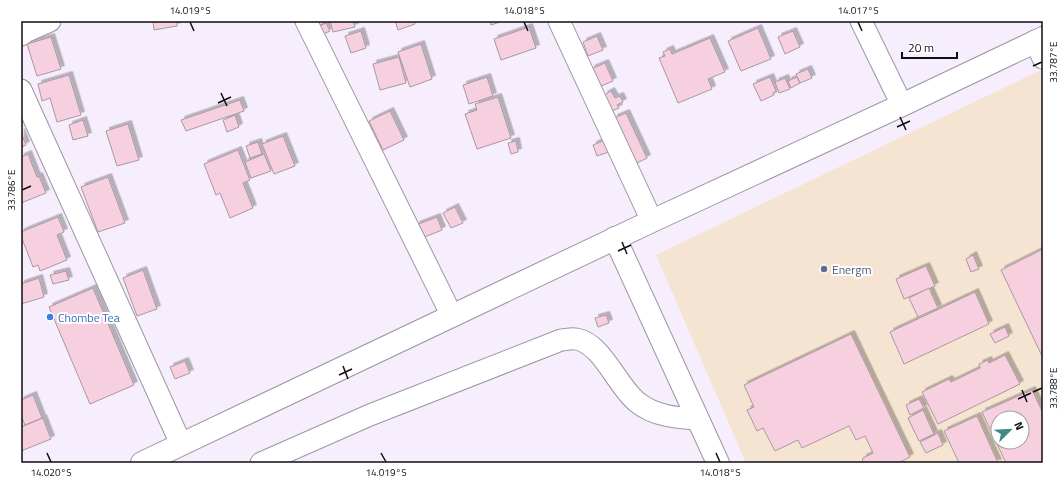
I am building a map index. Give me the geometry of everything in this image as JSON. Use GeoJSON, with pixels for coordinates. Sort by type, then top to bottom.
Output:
{"type":"FeatureCollection","features":[{"type":"Feature","properties":{"kind":"main road"},"geometry":{"type":"LineString","coordinates":[[142,463],[652,220],[902,105],[1040,46]]}},
{"type":"Feature","properties":{"kind":"main road"},"geometry":{"type":"LineString","coordinates":[[615,238],[718,463]]}},
{"type":"Feature","properties":{"kind":"street"},"geometry":{"type":"LineString","coordinates":[[21,35],[50,21]]}},
{"type":"Feature","properties":{"kind":"street"},"geometry":{"type":"LineString","coordinates":[[306,21],[452,316]]}},
{"type":"Feature","properties":{"kind":"street"},"geometry":{"type":"LineString","coordinates":[[559,21],[652,220]]}},
{"type":"Feature","properties":{"kind":"street"},"geometry":{"type":"LineString","coordinates":[[861,21],[902,105]]}},
{"type":"Feature","properties":{"kind":"street"},"geometry":{"type":"LineString","coordinates":[[21,90],[181,444]]}},
{"type":"Feature","properties":{"kind":"street"},"geometry":{"type":"LineString","coordinates":[[261,463],[370,415],[561,340],[576,339],[588,344],[598,353],[626,392],[638,403],[655,412],[674,418],[698,419]]}},
{"type":"Feature","properties":{"kind":"shaded area"},"geometry":{"type":"Polygon","coordinates":[[[1043,69],[1043,463],[746,463],[656,255],[1043,69]]]}},
{"type":"Feature","properties":{"kind":"building"},"geometry":{"type":"Polygon","coordinates":[[[153,21],[177,21],[177,26],[154,30],[153,21]]]}},
{"type":"Feature","properties":{"kind":"building"},"geometry":{"type":"Polygon","coordinates":[[[313,21],[329,21],[316,27],[313,21]]]}},
{"type":"Feature","properties":{"kind":"building"},"geometry":{"type":"Polygon","coordinates":[[[330,21],[353,21],[355,27],[333,32],[330,21]]]}},
{"type":"Feature","properties":{"kind":"building"},"geometry":{"type":"Polygon","coordinates":[[[395,21],[414,21],[415,24],[398,30],[395,21]]]}},
{"type":"Feature","properties":{"kind":"building"},"geometry":{"type":"Polygon","coordinates":[[[490,21],[500,21],[500,22],[491,25],[490,21]]]}},
{"type":"Feature","properties":{"kind":"building"},"geometry":{"type":"Polygon","coordinates":[[[326,23],[330,31],[321,35],[317,27],[326,23]]]}},
{"type":"Feature","properties":{"kind":"building"},"geometry":{"type":"Polygon","coordinates":[[[529,27],[536,48],[501,60],[494,39],[529,27]]]}},
{"type":"Feature","properties":{"kind":"building"},"geometry":{"type":"Polygon","coordinates":[[[758,28],[771,59],[741,71],[728,41],[758,28]]]}},
{"type":"Feature","properties":{"kind":"building"},"geometry":{"type":"Polygon","coordinates":[[[361,31],[366,48],[351,53],[345,36],[361,31]]]}},
{"type":"Feature","properties":{"kind":"building"},"geometry":{"type":"Polygon","coordinates":[[[793,31],[800,47],[785,54],[778,37],[793,31]]]}},
{"type":"Feature","properties":{"kind":"building"},"geometry":{"type":"Polygon","coordinates":[[[597,36],[603,50],[588,56],[583,42],[597,36]]]}},
{"type":"Feature","properties":{"kind":"building"},"geometry":{"type":"Polygon","coordinates":[[[51,37],[61,69],[37,76],[27,44],[51,37]]]}},
{"type":"Feature","properties":{"kind":"building"},"geometry":{"type":"Polygon","coordinates":[[[710,38],[725,72],[708,79],[712,89],[678,103],[659,58],[665,56],[663,52],[670,49],[672,54],[710,38]]]}},
{"type":"Feature","properties":{"kind":"building"},"geometry":{"type":"Polygon","coordinates":[[[421,44],[432,79],[410,87],[398,52],[421,44]]]}},
{"type":"Feature","properties":{"kind":"building"},"geometry":{"type":"Polygon","coordinates":[[[399,57],[406,83],[380,90],[373,64],[399,57]]]}},
{"type":"Feature","properties":{"kind":"building"},"geometry":{"type":"Polygon","coordinates":[[[605,63],[613,81],[599,87],[591,69],[605,63]]]}},
{"type":"Feature","properties":{"kind":"building"},"geometry":{"type":"Polygon","coordinates":[[[808,69],[812,78],[800,83],[796,74],[808,69]]]}},
{"type":"Feature","properties":{"kind":"building"},"geometry":{"type":"Polygon","coordinates":[[[69,75],[81,115],[57,122],[50,98],[42,101],[38,84],[69,75]]]}},
{"type":"Feature","properties":{"kind":"building"},"geometry":{"type":"Polygon","coordinates":[[[487,77],[493,96],[469,104],[463,85],[487,77]]]}},
{"type":"Feature","properties":{"kind":"building"},"geometry":{"type":"Polygon","coordinates":[[[770,77],[776,91],[773,93],[774,95],[761,101],[753,84],[770,77]]]}},
{"type":"Feature","properties":{"kind":"building"},"geometry":{"type":"Polygon","coordinates":[[[797,77],[800,83],[791,88],[788,81],[797,77]]]}},
{"type":"Feature","properties":{"kind":"building"},"geometry":{"type":"Polygon","coordinates":[[[785,78],[790,89],[779,93],[775,82],[785,78]]]}},
{"type":"Feature","properties":{"kind":"building"},"geometry":{"type":"Polygon","coordinates":[[[611,91],[615,98],[620,96],[623,102],[617,105],[619,108],[612,111],[604,95],[611,91]]]}},
{"type":"Feature","properties":{"kind":"building"},"geometry":{"type":"Polygon","coordinates":[[[498,97],[511,138],[477,149],[465,114],[477,110],[475,104],[498,97]]]}},
{"type":"Feature","properties":{"kind":"building"},"geometry":{"type":"Polygon","coordinates":[[[240,100],[244,111],[186,131],[181,120],[240,100]]]}},
{"type":"Feature","properties":{"kind":"building"},"geometry":{"type":"Polygon","coordinates":[[[390,111],[404,140],[383,150],[369,121],[390,111]]]}},
{"type":"Feature","properties":{"kind":"building"},"geometry":{"type":"Polygon","coordinates":[[[626,113],[647,158],[635,164],[614,118],[626,113]]]}},
{"type":"Feature","properties":{"kind":"building"},"geometry":{"type":"Polygon","coordinates":[[[235,115],[239,127],[227,132],[223,120],[235,115]]]}},
{"type":"Feature","properties":{"kind":"building"},"geometry":{"type":"Polygon","coordinates":[[[83,120],[88,136],[73,140],[69,125],[83,120]]]}},
{"type":"Feature","properties":{"kind":"building"},"geometry":{"type":"Polygon","coordinates":[[[128,124],[139,160],[117,166],[106,131],[128,124]]]}},
{"type":"Feature","properties":{"kind":"building"},"geometry":{"type":"Polygon","coordinates":[[[21,132],[26,145],[21,147],[21,132]]]}},
{"type":"Feature","properties":{"kind":"building"},"geometry":{"type":"Polygon","coordinates":[[[283,136],[295,166],[274,174],[262,144],[283,136]]]}},
{"type":"Feature","properties":{"kind":"building"},"geometry":{"type":"Polygon","coordinates":[[[605,140],[609,152],[597,156],[593,145],[605,140]]]}},
{"type":"Feature","properties":{"kind":"building"},"geometry":{"type":"Polygon","coordinates":[[[516,141],[518,152],[511,154],[508,143],[516,141]]]}},
{"type":"Feature","properties":{"kind":"building"},"geometry":{"type":"Polygon","coordinates":[[[258,142],[262,154],[250,158],[246,146],[258,142]]]}},
{"type":"Feature","properties":{"kind":"building"},"geometry":{"type":"Polygon","coordinates":[[[238,150],[250,180],[243,183],[253,208],[230,218],[220,193],[216,195],[204,164],[238,150]]]}},
{"type":"Feature","properties":{"kind":"building"},"geometry":{"type":"Polygon","coordinates":[[[28,154],[37,177],[39,176],[46,193],[21,203],[21,157],[28,154]]]}},
{"type":"Feature","properties":{"kind":"building"},"geometry":{"type":"Polygon","coordinates":[[[264,154],[271,171],[251,178],[245,162],[264,154]]]}},
{"type":"Feature","properties":{"kind":"building"},"geometry":{"type":"Polygon","coordinates":[[[108,177],[125,223],[98,232],[81,187],[108,177]]]}},
{"type":"Feature","properties":{"kind":"building"},"geometry":{"type":"Polygon","coordinates":[[[455,207],[463,223],[451,228],[443,213],[455,207]]]}},
{"type":"Feature","properties":{"kind":"building"},"geometry":{"type":"Polygon","coordinates":[[[58,217],[64,232],[57,235],[67,260],[40,271],[38,265],[33,267],[21,236],[21,232],[58,217]]]}},
{"type":"Feature","properties":{"kind":"building"},"geometry":{"type":"Polygon","coordinates":[[[437,217],[442,230],[422,238],[416,225],[437,217]]]}},
{"type":"Feature","properties":{"kind":"building"},"geometry":{"type":"Polygon","coordinates":[[[1043,249],[1043,358],[1001,270],[1043,249]]]}},
{"type":"Feature","properties":{"kind":"building"},"geometry":{"type":"Polygon","coordinates":[[[973,255],[979,269],[971,272],[966,259],[973,255]]]}},
{"type":"Feature","properties":{"kind":"building"},"geometry":{"type":"Polygon","coordinates":[[[926,266],[935,286],[904,299],[896,279],[926,266]]]}},
{"type":"Feature","properties":{"kind":"building"},"geometry":{"type":"Polygon","coordinates":[[[143,270],[157,309],[137,316],[123,278],[143,270]]]}},
{"type":"Feature","properties":{"kind":"building"},"geometry":{"type":"Polygon","coordinates":[[[66,271],[69,280],[53,284],[50,275],[66,271]]]}},
{"type":"Feature","properties":{"kind":"building"},"geometry":{"type":"Polygon","coordinates":[[[39,278],[44,297],[21,304],[21,284],[39,278]]]}},
{"type":"Feature","properties":{"kind":"building"},"geometry":{"type":"Polygon","coordinates":[[[93,288],[134,385],[90,404],[49,307],[93,288]]]}},
{"type":"Feature","properties":{"kind":"building"},"geometry":{"type":"Polygon","coordinates":[[[929,288],[938,308],[918,317],[909,298],[929,288]]]}},
{"type":"Feature","properties":{"kind":"building"},"geometry":{"type":"Polygon","coordinates":[[[975,292],[989,324],[904,364],[890,332],[975,292]]]}},
{"type":"Feature","properties":{"kind":"building"},"geometry":{"type":"Polygon","coordinates":[[[606,315],[609,323],[598,327],[595,318],[606,315]]]}},
{"type":"Feature","properties":{"kind":"building"},"geometry":{"type":"Polygon","coordinates":[[[1005,327],[1009,336],[995,343],[990,334],[1005,327]]]}},
{"type":"Feature","properties":{"kind":"building"},"geometry":{"type":"Polygon","coordinates":[[[851,334],[910,457],[898,463],[862,463],[863,458],[873,453],[865,436],[856,440],[849,426],[802,448],[798,440],[775,451],[763,428],[757,431],[747,410],[754,407],[744,385],[851,334]]]}},
{"type":"Feature","properties":{"kind":"building"},"geometry":{"type":"Polygon","coordinates":[[[1005,355],[1020,384],[938,424],[922,392],[949,379],[951,382],[980,368],[979,364],[988,360],[989,363],[1005,355]]]}},
{"type":"Feature","properties":{"kind":"building"},"geometry":{"type":"Polygon","coordinates":[[[185,361],[190,373],[175,379],[170,367],[185,361]]]}},
{"type":"Feature","properties":{"kind":"building"},"geometry":{"type":"Polygon","coordinates":[[[1032,390],[1043,413],[1043,463],[1006,463],[1000,450],[1030,450],[1030,410],[990,410],[990,429],[982,412],[1032,390]]]}},
{"type":"Feature","properties":{"kind":"building"},"geometry":{"type":"Polygon","coordinates":[[[33,395],[42,418],[25,425],[21,416],[21,400],[33,395]]]}},
{"type":"Feature","properties":{"kind":"building"},"geometry":{"type":"Polygon","coordinates":[[[919,399],[924,408],[910,415],[906,405],[919,399]]]}},
{"type":"Feature","properties":{"kind":"building"},"geometry":{"type":"Polygon","coordinates":[[[923,410],[934,434],[919,441],[908,418],[923,410]]]}},
{"type":"Feature","properties":{"kind":"building"},"geometry":{"type":"Polygon","coordinates":[[[977,416],[990,445],[990,450],[992,450],[998,463],[959,463],[944,431],[977,416]]]}},
{"type":"Feature","properties":{"kind":"building"},"geometry":{"type":"Polygon","coordinates":[[[43,418],[51,439],[21,451],[21,427],[43,418]]]}},
{"type":"Feature","properties":{"kind":"building"},"geometry":{"type":"Polygon","coordinates":[[[938,433],[943,445],[926,453],[920,442],[938,433]]]}},
{"type":"Feature","properties":{"kind":"place","name":"Energm"},"geometry":{"type":"Point","coordinates":[824,269]}},
{"type":"Feature","properties":{"kind":"place","name":"Chombe Tea"},"geometry":{"type":"Point","coordinates":[50,317]}}]}
